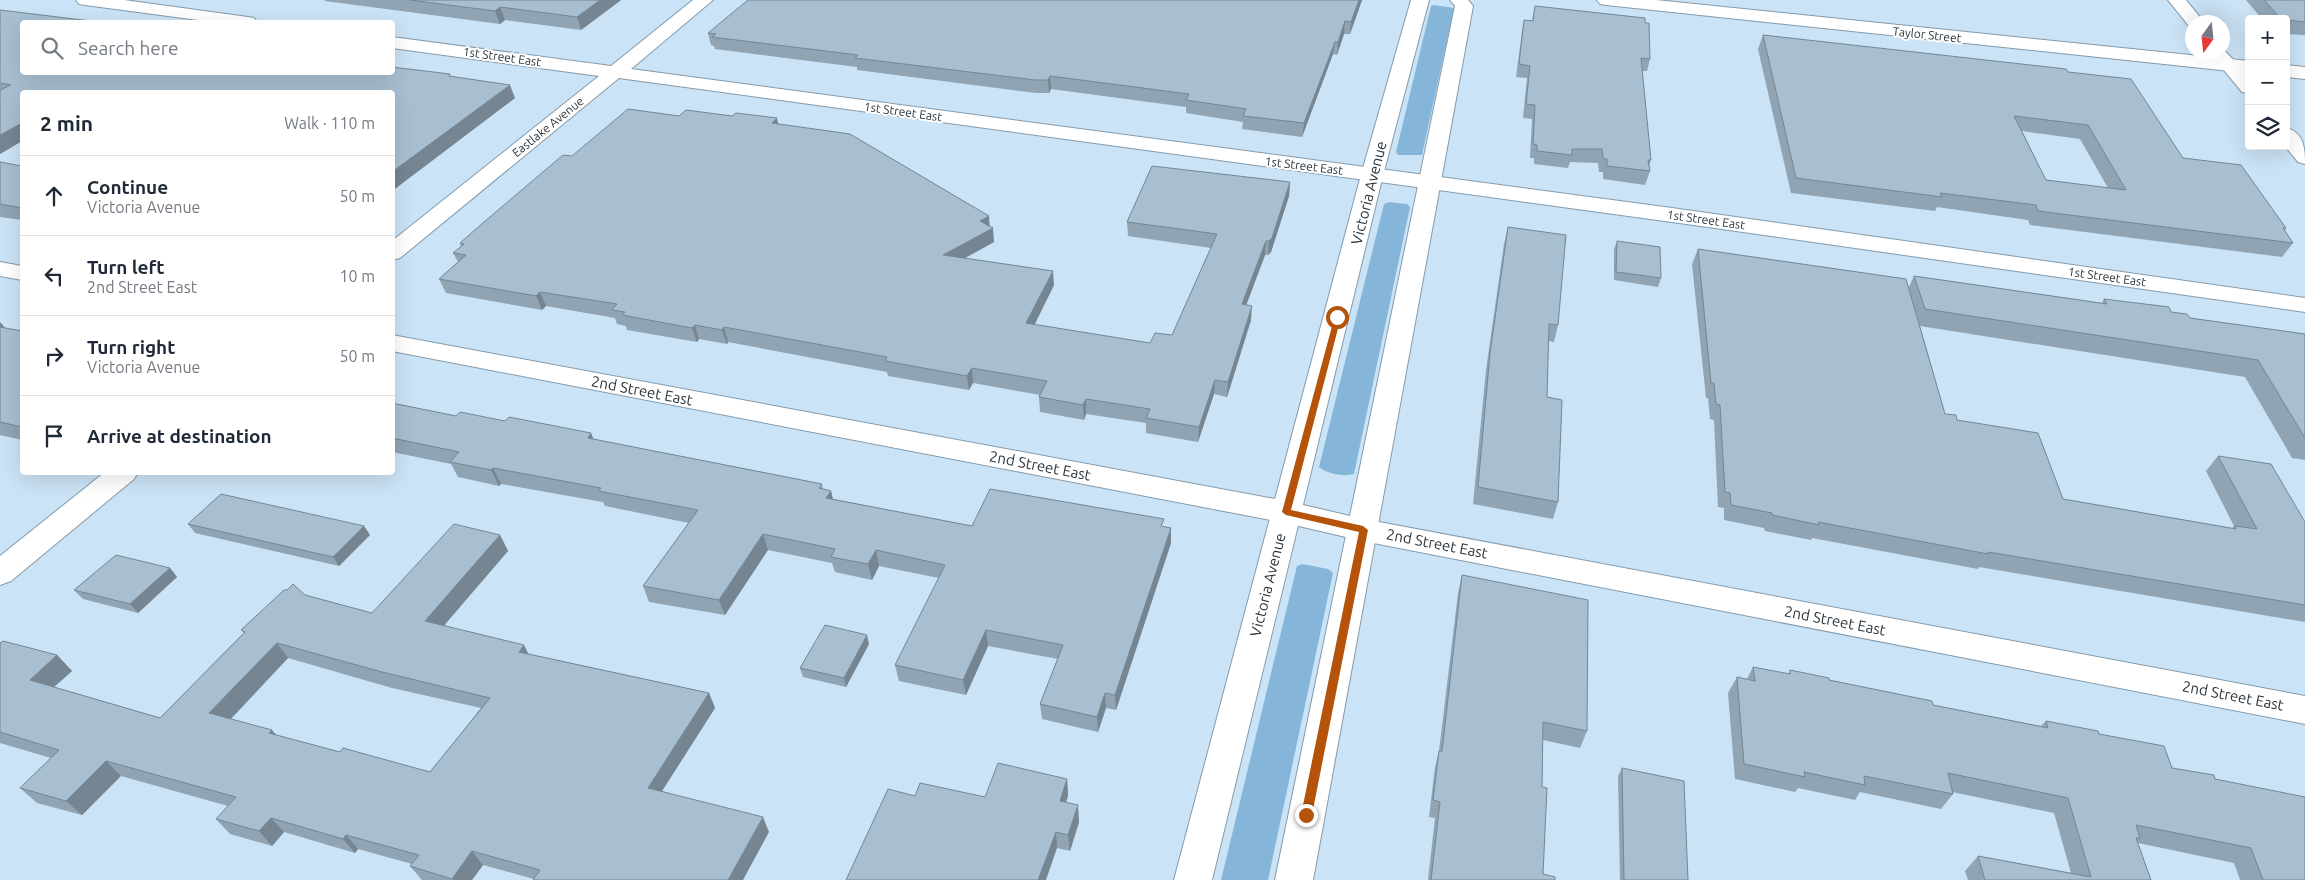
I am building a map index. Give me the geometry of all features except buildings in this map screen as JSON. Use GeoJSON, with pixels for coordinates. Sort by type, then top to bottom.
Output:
{"type":"FeatureCollection","features":[{"type":"Feature","properties":{"kind":"street"},"geometry":{"type":"LineString","coordinates":[[85,0],[233,20]]}},
{"type":"Feature","properties":{"kind":"street","name":"Eastlake Avenue"},"geometry":{"type":"LineString","coordinates":[[395,251],[704,0]]}},
{"type":"Feature","properties":{"kind":"street","name":"Victoria Avenue"},"geometry":{"type":"LineString","coordinates":[[1193,880],[1372,175],[1420,0]]}},
{"type":"Feature","properties":{"kind":"street"},"geometry":{"type":"LineString","coordinates":[[1294,880],[1464,6],[1459,0]]}},
{"type":"Feature","properties":{"kind":"street","name":"Taylor Street"},"geometry":{"type":"LineString","coordinates":[[1606,0],[1918,34],[2185,55]]}},
{"type":"Feature","properties":{"kind":"street"},"geometry":{"type":"LineString","coordinates":[[2177,0],[2189,15]]}},
{"type":"Feature","properties":{"kind":"street","name":"1st Street East"},"geometry":{"type":"LineString","coordinates":[[395,42],[1429,182],[2305,305]]}},
{"type":"Feature","properties":{"kind":"street"},"geometry":{"type":"LineString","coordinates":[[2225,60],[2245,83]]}},
{"type":"Feature","properties":{"kind":"street","name":"Taylor Street"},"geometry":{"type":"LineString","coordinates":[[2229,60],[2245,66]]}},
{"type":"Feature","properties":{"kind":"street"},"geometry":{"type":"LineString","coordinates":[[2290,71],[2305,73]]}},
{"type":"Feature","properties":{"kind":"street"},"geometry":{"type":"LineString","coordinates":[[2290,139],[2305,158]]}},
{"type":"Feature","properties":{"kind":"street"},"geometry":{"type":"LineString","coordinates":[[0,269],[20,273]]}},
{"type":"Feature","properties":{"kind":"street","name":"2nd Street East"},"geometry":{"type":"LineString","coordinates":[[395,344],[1286,512],[1363,530],[2305,710]]}},
{"type":"Feature","properties":{"kind":"street"},"geometry":{"type":"LineString","coordinates":[[0,573],[120,475]]}},
{"type":"Feature","properties":{"kind":"shaded area"},"geometry":{"type":"Polygon","coordinates":[[[1431,6],[1454,8],[1422,155],[1398,155],[1396,152],[1431,6]]]}},
{"type":"Feature","properties":{"kind":"shaded area"},"geometry":{"type":"Polygon","coordinates":[[[1389,202],[1407,204],[1410,207],[1354,474],[1336,474],[1319,467],[1384,204],[1389,202]]]}},
{"type":"Feature","properties":{"kind":"shaded area"},"geometry":{"type":"Polygon","coordinates":[[[1302,564],[1328,569],[1333,573],[1268,880],[1221,880],[1297,566],[1302,564]]]}},
{"type":"Feature","properties":{"kind":"route"},"geometry":{"type":"LineString","coordinates":[[1306,815],[1363,530],[1286,512],[1337,317]]}}]}
